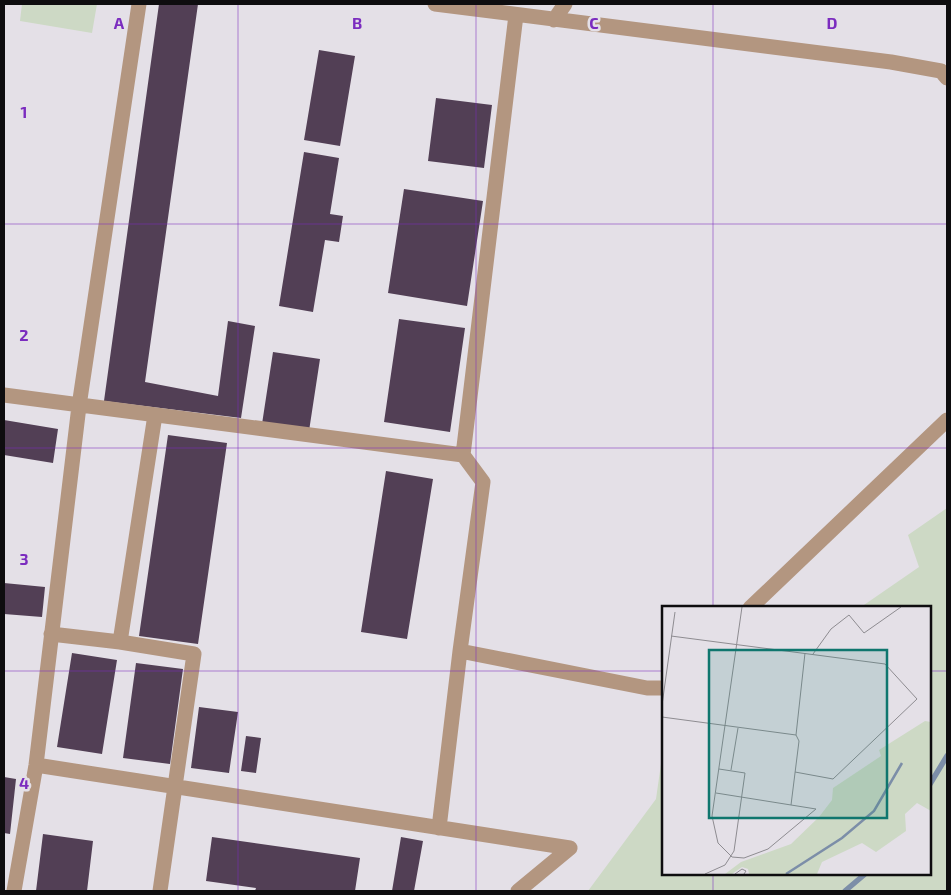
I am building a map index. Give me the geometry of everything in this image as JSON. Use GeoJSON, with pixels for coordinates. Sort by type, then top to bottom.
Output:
{"type":"FeatureCollection","features":[{"type":"Feature","properties":{"kind":"lane"},"geometry":{"type":"LineString","coordinates":[[14,891],[36,765],[79,406],[139,4]]}},
{"type":"Feature","properties":{"kind":"lane"},"geometry":{"type":"LineString","coordinates":[[435,4],[891,62],[941,71],[947,78]]}},
{"type":"Feature","properties":{"kind":"lane"},"geometry":{"type":"LineString","coordinates":[[554,20],[566,4]]}},
{"type":"Feature","properties":{"kind":"lane"},"geometry":{"type":"LineString","coordinates":[[439,828],[483,482],[463,455],[516,15]]}},
{"type":"Feature","properties":{"kind":"lane"},"geometry":{"type":"LineString","coordinates":[[4,395],[463,455]]}},
{"type":"Feature","properties":{"kind":"lane"},"geometry":{"type":"LineString","coordinates":[[120,642],[155,416]]}},
{"type":"Feature","properties":{"kind":"lane"},"geometry":{"type":"LineString","coordinates":[[752,606],[947,420]]}},
{"type":"Feature","properties":{"kind":"lane"},"geometry":{"type":"LineString","coordinates":[[52,634],[120,642],[194,654],[160,891]]}},
{"type":"Feature","properties":{"kind":"lane"},"geometry":{"type":"LineString","coordinates":[[460,652],[647,688],[662,688]]}},
{"type":"Feature","properties":{"kind":"lane"},"geometry":{"type":"LineString","coordinates":[[36,765],[570,848],[518,891]]}},
{"type":"Feature","properties":{"kind":"green space"},"geometry":{"type":"Polygon","coordinates":[[[22,4],[97,4],[92,33],[20,21],[22,4]]]}},
{"type":"Feature","properties":{"kind":"green space"},"geometry":{"type":"Polygon","coordinates":[[[947,508],[947,891],[588,891],[656,799],[662,757],[662,875],[931,875],[931,606],[862,606],[919,567],[908,535],[947,508]]]}},
{"type":"Feature","properties":{"kind":"building"},"geometry":{"type":"Polygon","coordinates":[[[159,4],[198,4],[145,382],[218,396],[228,321],[255,326],[241,418],[104,401],[159,4]]]}},
{"type":"Feature","properties":{"kind":"building"},"geometry":{"type":"Polygon","coordinates":[[[319,50],[355,56],[340,146],[304,140],[319,50]]]}},
{"type":"Feature","properties":{"kind":"building"},"geometry":{"type":"Polygon","coordinates":[[[436,98],[492,105],[484,168],[428,161],[436,98]]]}},
{"type":"Feature","properties":{"kind":"building"},"geometry":{"type":"Polygon","coordinates":[[[304,152],[339,158],[330,214],[343,216],[339,242],[325,240],[313,312],[279,306],[304,152]]]}},
{"type":"Feature","properties":{"kind":"building"},"geometry":{"type":"Polygon","coordinates":[[[404,189],[483,201],[467,306],[388,293],[404,189]]]}},
{"type":"Feature","properties":{"kind":"building"},"geometry":{"type":"Polygon","coordinates":[[[399,319],[465,328],[450,432],[384,422],[399,319]]]}},
{"type":"Feature","properties":{"kind":"building"},"geometry":{"type":"Polygon","coordinates":[[[273,352],[320,359],[309,431],[262,424],[273,352]]]}},
{"type":"Feature","properties":{"kind":"building"},"geometry":{"type":"Polygon","coordinates":[[[4,420],[58,429],[53,463],[4,455],[4,420]]]}},
{"type":"Feature","properties":{"kind":"building"},"geometry":{"type":"Polygon","coordinates":[[[168,435],[227,443],[198,644],[139,636],[168,435]]]}},
{"type":"Feature","properties":{"kind":"building"},"geometry":{"type":"Polygon","coordinates":[[[386,471],[433,479],[407,639],[361,632],[386,471]]]}},
{"type":"Feature","properties":{"kind":"building"},"geometry":{"type":"Polygon","coordinates":[[[4,583],[45,587],[42,617],[4,614],[4,583]]]}},
{"type":"Feature","properties":{"kind":"building"},"geometry":{"type":"Polygon","coordinates":[[[72,653],[117,660],[102,754],[57,747],[72,653]]]}},
{"type":"Feature","properties":{"kind":"building"},"geometry":{"type":"Polygon","coordinates":[[[136,663],[183,669],[170,764],[123,758],[136,663]]]}},
{"type":"Feature","properties":{"kind":"building"},"geometry":{"type":"Polygon","coordinates":[[[199,707],[238,712],[229,773],[191,768],[199,707]]]}},
{"type":"Feature","properties":{"kind":"building"},"geometry":{"type":"Polygon","coordinates":[[[246,736],[261,738],[256,773],[241,771],[246,736]]]}},
{"type":"Feature","properties":{"kind":"building"},"geometry":{"type":"Polygon","coordinates":[[[4,777],[16,779],[10,834],[4,833],[4,777]]]}},
{"type":"Feature","properties":{"kind":"building"},"geometry":{"type":"Polygon","coordinates":[[[43,834],[93,841],[87,891],[36,891],[43,834]]]}},
{"type":"Feature","properties":{"kind":"building"},"geometry":{"type":"Polygon","coordinates":[[[212,837],[360,858],[355,891],[255,891],[256,888],[206,881],[212,837]]]}},
{"type":"Feature","properties":{"kind":"building"},"geometry":{"type":"Polygon","coordinates":[[[401,837],[423,841],[414,891],[392,891],[401,837]]]}},
{"type":"Feature","properties":{"kind":"waterway"},"geometry":{"type":"LineString","coordinates":[[931,782],[947,756]]}},
{"type":"Feature","properties":{"kind":"waterway"},"geometry":{"type":"LineString","coordinates":[[845,891],[864,875]]}}]}
